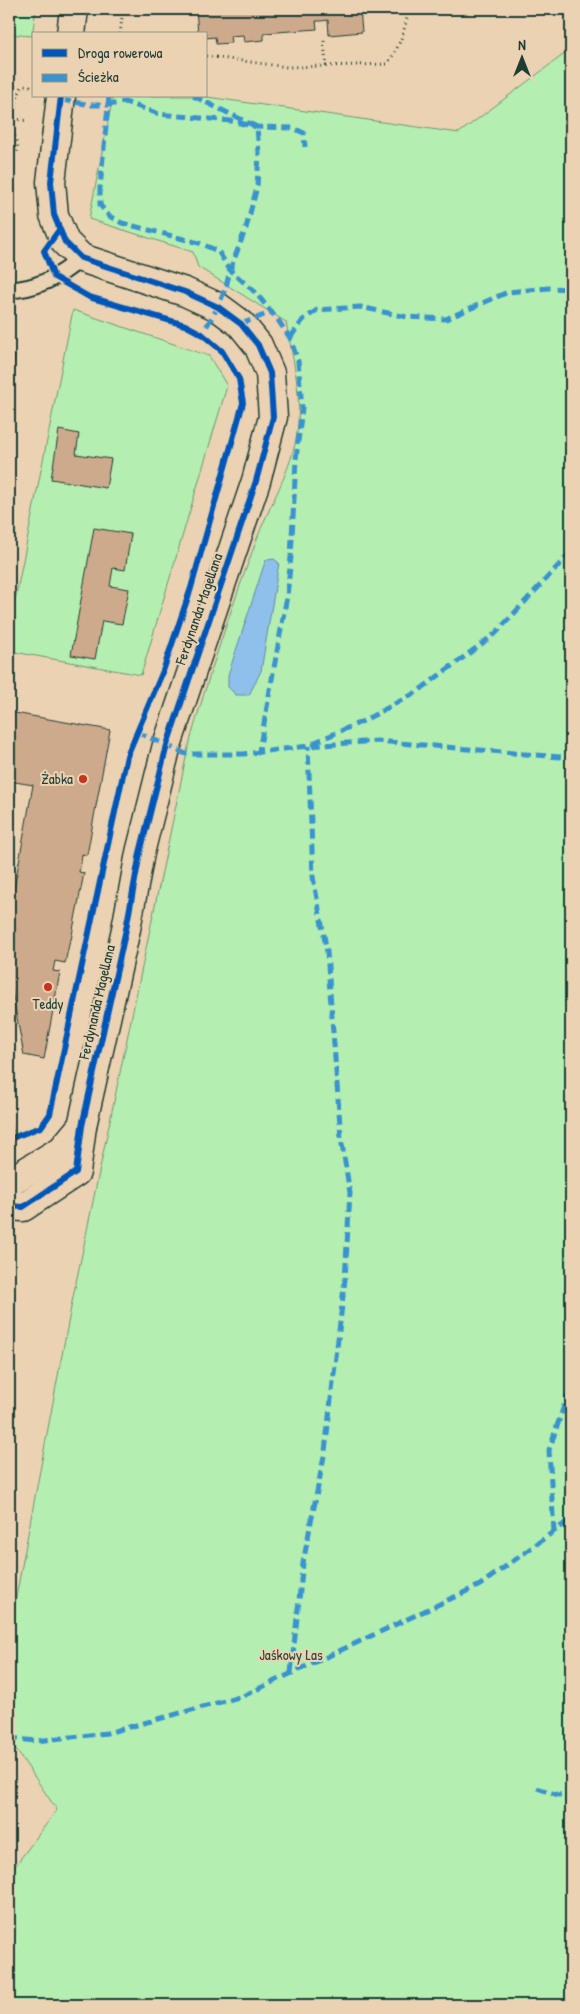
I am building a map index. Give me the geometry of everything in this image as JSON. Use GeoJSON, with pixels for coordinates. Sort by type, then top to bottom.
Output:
{"type":"FeatureCollection","features":[{"type":"Feature","properties":{"kind":"street"},"geometry":{"type":"LineString","coordinates":[[71,32],[74,9]]}},
{"type":"Feature","properties":{"kind":"street","name":"Ferdynanda Magellana"},"geometry":{"type":"LineString","coordinates":[[9,1206],[23,1207],[76,1172],[82,1126],[126,930],[140,853],[167,744],[256,481],[273,417],[270,373],[258,345],[241,324],[218,307],[185,292],[81,258],[65,242],[54,215],[51,182],[62,98]]}},
{"type":"Feature","properties":{"kind":"street","name":"Ferdynanda Magellana"},"geometry":{"type":"LineString","coordinates":[[9,1182],[62,1150],[82,1126]]}},
{"type":"Feature","properties":{"kind":"lane"},"geometry":{"type":"LineString","coordinates":[[9,290],[29,288],[41,284],[65,271],[81,258]]}},
{"type":"Feature","properties":{"kind":"path"},"geometry":{"type":"LineString","coordinates":[[120,32],[123,9]]}},
{"type":"Feature","properties":{"kind":"path"},"geometry":{"type":"LineString","coordinates":[[208,56],[287,67],[387,64],[396,52],[404,31],[409,9]]}},
{"type":"Feature","properties":{"kind":"path"},"geometry":{"type":"LineString","coordinates":[[324,40],[326,66]]}},
{"type":"Feature","properties":{"kind":"path"},"geometry":{"type":"LineString","coordinates":[[9,154],[15,155],[19,146],[14,133],[14,119],[21,87],[24,85],[30,86],[32,91]]}},
{"type":"Feature","properties":{"kind":"path"},"geometry":{"type":"LineString","coordinates":[[9,118],[30,121],[31,112]]}},
{"type":"Feature","properties":{"kind":"green space"},"geometry":{"type":"Polygon","coordinates":[[[9,9],[36,9],[32,36],[9,34],[9,9]]]}},
{"type":"Feature","properties":{"kind":"green space","name":"Jaśkowy Las"},"geometry":{"type":"Polygon","coordinates":[[[571,49],[571,2005],[9,2005],[9,1874],[57,1810],[9,1739],[9,1634],[73,1297],[188,748],[212,668],[239,589],[258,536],[293,452],[299,410],[297,385],[286,322],[198,267],[193,252],[89,219],[113,98],[208,97],[459,133],[571,49]]]}},
{"type":"Feature","properties":{"kind":"green space"},"geometry":{"type":"Polygon","coordinates":[[[73,310],[209,356],[227,386],[141,675],[9,651],[9,631],[73,310]]]}},
{"type":"Feature","properties":{"kind":"water"},"geometry":{"type":"Polygon","coordinates":[[[274,559],[279,563],[261,671],[249,695],[236,695],[228,687],[228,675],[264,565],[266,560],[274,559]]]}},
{"type":"Feature","properties":{"kind":"building"},"geometry":{"type":"Polygon","coordinates":[[[196,9],[360,9],[362,32],[329,35],[328,20],[316,21],[317,29],[264,33],[264,40],[244,42],[243,35],[230,36],[231,43],[216,44],[215,37],[208,38],[208,32],[198,32],[196,9]]]}},
{"type":"Feature","properties":{"kind":"building"},"geometry":{"type":"Polygon","coordinates":[[[9,355],[15,356],[9,404],[9,355]]]}},
{"type":"Feature","properties":{"kind":"building"},"geometry":{"type":"Polygon","coordinates":[[[59,430],[79,434],[76,454],[111,459],[106,488],[51,479],[59,430]]]}},
{"type":"Feature","properties":{"kind":"building"},"geometry":{"type":"Polygon","coordinates":[[[94,528],[131,534],[125,570],[113,568],[110,586],[129,589],[122,624],[102,621],[95,659],[71,655],[94,528]]]}},
{"type":"Feature","properties":{"kind":"building"},"geometry":{"type":"Polygon","coordinates":[[[9,712],[110,730],[87,855],[82,854],[79,872],[84,873],[71,940],[65,963],[55,961],[53,971],[60,972],[44,1059],[24,1055],[9,976],[9,917],[33,785],[9,781],[9,712]]]}},
{"type":"Feature","properties":{"kind":"marked path"},"geometry":{"type":"LineString","coordinates":[[109,98],[100,205],[109,216],[122,223],[199,243],[218,251],[230,270],[255,292],[278,320],[290,338],[298,361],[302,408],[296,459],[291,557],[287,596],[259,751]]}},
{"type":"Feature","properties":{"kind":"marked path"},"geometry":{"type":"LineString","coordinates":[[197,98],[257,127],[259,153],[257,187],[246,228],[218,307],[202,334]]}},
{"type":"Feature","properties":{"kind":"marked path"},"geometry":{"type":"LineString","coordinates":[[61,100],[92,105],[125,102],[159,114],[231,121],[257,127],[293,128],[304,133],[305,147]]}},
{"type":"Feature","properties":{"kind":"marked path"},"geometry":{"type":"LineString","coordinates":[[290,338],[303,320],[317,310],[360,307],[407,317],[446,319],[508,292],[549,288],[571,289]]}},
{"type":"Feature","properties":{"kind":"marked path"},"geometry":{"type":"LineString","coordinates":[[241,324],[272,312]]}},
{"type":"Feature","properties":{"kind":"marked path"},"geometry":{"type":"LineString","coordinates":[[313,743],[361,722],[417,692],[496,633],[571,552]]}},
{"type":"Feature","properties":{"kind":"marked path"},"geometry":{"type":"LineString","coordinates":[[137,732],[186,754],[244,754],[308,746],[377,741],[571,758]]}},
{"type":"Feature","properties":{"kind":"marked path"},"geometry":{"type":"LineString","coordinates":[[291,1673],[303,1563],[325,1451],[345,1279],[350,1193],[341,1138],[327,952],[313,877],[308,746]]}},
{"type":"Feature","properties":{"kind":"marked path"},"geometry":{"type":"LineString","coordinates":[[9,1125],[13,1137]]}},
{"type":"Feature","properties":{"kind":"marked path"},"geometry":{"type":"LineString","coordinates":[[554,1532],[549,1450],[571,1385]]}},
{"type":"Feature","properties":{"kind":"marked path"},"geometry":{"type":"LineString","coordinates":[[9,1738],[36,1741],[107,1733],[243,1696],[480,1585],[571,1519]]}},
{"type":"Feature","properties":{"kind":"marked path"},"geometry":{"type":"LineString","coordinates":[[537,1788],[558,1795],[571,1794]]}},
{"type":"Feature","properties":{"kind":"cycle path"},"geometry":{"type":"LineString","coordinates":[[9,1206],[23,1207],[76,1172],[82,1126],[126,929],[140,853],[167,745],[256,481],[273,417],[270,373],[258,345],[241,324],[218,307],[185,292],[81,258],[65,242],[54,215],[51,182],[61,98]]}},
{"type":"Feature","properties":{"kind":"cycle path"},"geometry":{"type":"LineString","coordinates":[[9,1139],[41,1127],[50,1114],[127,756],[163,671],[191,588],[243,403],[239,379],[222,351],[202,334],[185,325],[89,297],[54,277],[44,251],[59,230]]}},
{"type":"Feature","properties":{"kind":"place","name":"Żabka"},"geometry":{"type":"Point","coordinates":[83,779]}},
{"type":"Feature","properties":{"kind":"place","name":"Teddy"},"geometry":{"type":"Point","coordinates":[48,987]}}]}
